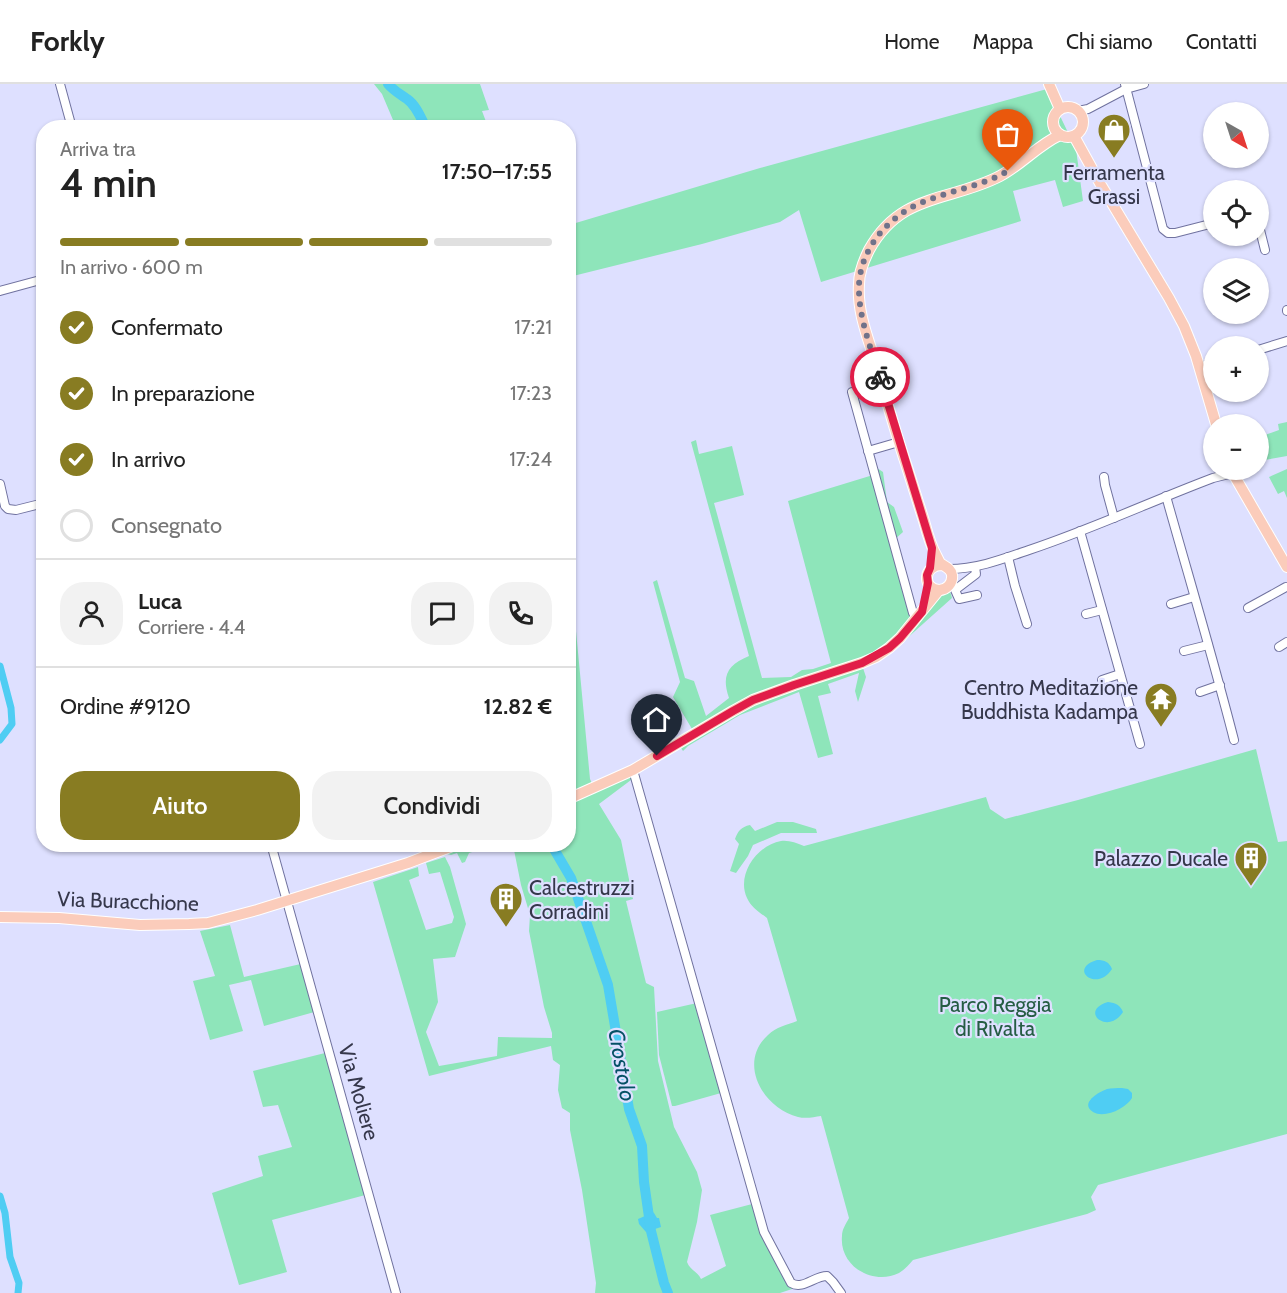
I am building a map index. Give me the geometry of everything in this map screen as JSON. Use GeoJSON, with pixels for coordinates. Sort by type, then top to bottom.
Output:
{"type":"FeatureCollection","features":[{"type":"Feature","properties":{"kind":"main road"},"geometry":{"type":"LineString","coordinates":[[1049,84],[1060,109]]}},
{"type":"Feature","properties":{"kind":"main road"},"geometry":{"type":"LineString","coordinates":[[1070,107],[1083,112],[1082,130],[1074,136],[1065,137],[1057,132],[1053,122],[1060,109],[1070,107]]}},
{"type":"Feature","properties":{"kind":"main road"},"geometry":{"type":"LineString","coordinates":[[576,795],[633,770],[753,700],[876,657],[900,638],[917,613],[939,590],[953,585],[952,574],[932,548],[899,442],[861,316],[859,282],[868,252],[888,224],[913,206],[995,178],[1017,165],[1057,132]]}},
{"type":"Feature","properties":{"kind":"main road"},"geometry":{"type":"LineString","coordinates":[[1074,136],[1175,307],[1189,337],[1213,414]]}},
{"type":"Feature","properties":{"kind":"main road"},"geometry":{"type":"LineString","coordinates":[[1237,480],[1287,567]]}},
{"type":"Feature","properties":{"kind":"main road"},"geometry":{"type":"LineString","coordinates":[[917,613],[928,583],[927,575],[932,548]]}},
{"type":"Feature","properties":{"kind":"main road"},"geometry":{"type":"LineString","coordinates":[[930,568],[945,567]]}},
{"type":"Feature","properties":{"kind":"main road"},"geometry":{"type":"LineString","coordinates":[[928,583],[932,588],[939,590]]}},
{"type":"Feature","properties":{"kind":"main road","name":"Via Buracchione"},"geometry":{"type":"LineString","coordinates":[[0,917],[59,918],[140,924],[189,924],[224,919],[408,863],[437,852]]}},
{"type":"Feature","properties":{"kind":"street"},"geometry":{"type":"LineString","coordinates":[[60,84],[70,120]]}},
{"type":"Feature","properties":{"kind":"street"},"geometry":{"type":"LineString","coordinates":[[1083,112],[1126,87],[1144,84]]}},
{"type":"Feature","properties":{"kind":"street"},"geometry":{"type":"LineString","coordinates":[[1126,87],[1164,231],[1174,233],[1203,226]]}},
{"type":"Feature","properties":{"kind":"street"},"geometry":{"type":"LineString","coordinates":[[1265,246],[1266,250]]}},
{"type":"Feature","properties":{"kind":"street"},"geometry":{"type":"LineString","coordinates":[[0,291],[36,281]]}},
{"type":"Feature","properties":{"kind":"street"},"geometry":{"type":"LineString","coordinates":[[1269,347],[1287,341]]}},
{"type":"Feature","properties":{"kind":"street"},"geometry":{"type":"LineString","coordinates":[[1199,367],[1203,366]]}},
{"type":"Feature","properties":{"kind":"street"},"geometry":{"type":"LineString","coordinates":[[852,392],[917,613]]}},
{"type":"Feature","properties":{"kind":"street"},"geometry":{"type":"LineString","coordinates":[[868,451],[899,442]]}},
{"type":"Feature","properties":{"kind":"street"},"geometry":{"type":"LineString","coordinates":[[1104,477],[1114,518]]}},
{"type":"Feature","properties":{"kind":"street"},"geometry":{"type":"LineString","coordinates":[[945,567],[973,567],[1008,557],[1208,480]]}},
{"type":"Feature","properties":{"kind":"street"},"geometry":{"type":"LineString","coordinates":[[0,484],[8,510],[36,505]]}},
{"type":"Feature","properties":{"kind":"street"},"geometry":{"type":"LineString","coordinates":[[1166,496],[1234,740]]}},
{"type":"Feature","properties":{"kind":"street"},"geometry":{"type":"LineString","coordinates":[[1080,531],[1120,674],[1132,734],[1140,744]]}},
{"type":"Feature","properties":{"kind":"street"},"geometry":{"type":"LineString","coordinates":[[1008,557],[1027,624]]}},
{"type":"Feature","properties":{"kind":"street"},"geometry":{"type":"LineString","coordinates":[[973,567],[953,585],[959,599],[977,595]]}},
{"type":"Feature","properties":{"kind":"street"},"geometry":{"type":"LineString","coordinates":[[1248,608],[1286,587]]}},
{"type":"Feature","properties":{"kind":"street"},"geometry":{"type":"LineString","coordinates":[[1171,604],[1194,597]]}},
{"type":"Feature","properties":{"kind":"street"},"geometry":{"type":"LineString","coordinates":[[1086,614],[1102,610]]}},
{"type":"Feature","properties":{"kind":"street"},"geometry":{"type":"LineString","coordinates":[[1184,651],[1208,645]]}},
{"type":"Feature","properties":{"kind":"street"},"geometry":{"type":"LineString","coordinates":[[1102,680],[1120,674]]}},
{"type":"Feature","properties":{"kind":"street"},"geometry":{"type":"LineString","coordinates":[[1200,692],[1220,685]]}},
{"type":"Feature","properties":{"kind":"street"},"geometry":{"type":"LineString","coordinates":[[633,770],[764,1233],[791,1283],[798,1287],[820,1276],[826,1276],[841,1293]]}},
{"type":"Feature","properties":{"kind":"street","name":"Via Moliere"},"geometry":{"type":"LineString","coordinates":[[273,852],[396,1293]]}},
{"type":"Feature","properties":{"kind":"green space"},"geometry":{"type":"Polygon","coordinates":[[[374,84],[480,84],[489,110],[482,111],[485,120],[393,120],[382,94],[374,84]]]}},
{"type":"Feature","properties":{"kind":"green space"},"geometry":{"type":"Polygon","coordinates":[[[1047,89],[1076,149],[1083,201],[1063,207],[1055,180],[1013,191],[1021,221],[821,282],[799,210],[780,222],[576,275],[576,223],[760,168],[1047,89]]]}},
{"type":"Feature","properties":{"kind":"green space"},"geometry":{"type":"Polygon","coordinates":[[[1287,422],[1287,456],[1269,459],[1269,434],[1279,430],[1278,424],[1287,422]]]}},
{"type":"Feature","properties":{"kind":"green space"},"geometry":{"type":"Polygon","coordinates":[[[696,440],[699,454],[732,446],[744,495],[714,503],[762,678],[791,677],[802,670],[831,663],[788,501],[873,475],[871,464],[883,472],[887,502],[894,507],[903,532],[893,541],[913,613],[931,597],[950,591],[952,598],[896,648],[863,668],[866,677],[858,702],[855,691],[859,673],[828,684],[831,693],[818,696],[833,754],[818,758],[799,692],[740,715],[683,751],[675,739],[692,729],[673,697],[680,682],[653,582],[657,580],[685,678],[694,681],[706,716],[729,698],[726,677],[731,667],[749,656],[691,442],[696,440]]]}},
{"type":"Feature","properties":{"kind":"green space"},"geometry":{"type":"Polygon","coordinates":[[[1287,469],[1287,498],[1284,491],[1278,494],[1269,477],[1287,469]]]}},
{"type":"Feature","properties":{"kind":"green space"},"geometry":{"type":"Polygon","coordinates":[[[576,631],[590,779],[594,788],[631,776],[635,777],[599,804],[621,840],[633,899],[626,901],[646,983],[654,987],[658,1061],[674,1127],[697,1172],[702,1190],[687,1262],[701,1279],[726,1266],[710,1215],[756,1203],[764,1233],[798,1287],[780,1293],[595,1293],[596,1283],[570,1130],[570,1113],[562,1108],[558,1090],[560,1065],[553,1060],[551,1046],[429,1076],[373,882],[418,867],[419,876],[409,880],[426,930],[452,923],[454,917],[440,872],[429,874],[426,863],[445,857],[450,867],[466,924],[455,957],[433,959],[438,1002],[426,1032],[439,1066],[497,1056],[498,1037],[552,1038],[529,931],[530,915],[514,852],[576,852],[576,631]]]}},
{"type":"Feature","properties":{"kind":"green space","name":"Parco Reggia di Rivalta"},"geometry":{"type":"Polygon","coordinates":[[[1256,749],[1278,842],[1287,841],[1287,1134],[1098,1185],[1091,1197],[1096,1210],[1087,1214],[913,1260],[901,1272],[889,1276],[879,1277],[860,1271],[846,1256],[843,1247],[843,1231],[849,1218],[821,1116],[801,1118],[785,1112],[774,1104],[758,1083],[755,1058],[759,1046],[771,1032],[797,1021],[767,918],[751,904],[744,889],[744,880],[751,862],[764,848],[781,841],[790,841],[804,846],[986,797],[990,809],[1005,819],[1256,749]]]}},
{"type":"Feature","properties":{"kind":"green space"},"geometry":{"type":"Polygon","coordinates":[[[777,822],[793,822],[816,829],[817,833],[781,833],[753,845],[736,873],[730,871],[739,844],[735,839],[740,830],[750,825],[755,831],[777,822]]]}},
{"type":"Feature","properties":{"kind":"green space"},"geometry":{"type":"Polygon","coordinates":[[[440,852],[472,852],[462,863],[457,853],[451,855],[440,852]]]}},
{"type":"Feature","properties":{"kind":"green space"},"geometry":{"type":"Polygon","coordinates":[[[230,925],[244,977],[305,963],[318,1011],[264,1026],[251,980],[229,985],[243,1031],[210,1040],[193,981],[215,976],[200,931],[230,925]]]}},
{"type":"Feature","properties":{"kind":"green space"},"geometry":{"type":"Polygon","coordinates":[[[697,1003],[721,1093],[672,1106],[659,1055],[657,1012],[697,1003]]]}},
{"type":"Feature","properties":{"kind":"green space"},"geometry":{"type":"Polygon","coordinates":[[[329,1052],[369,1194],[272,1220],[287,1272],[239,1285],[212,1193],[263,1176],[258,1156],[292,1147],[278,1105],[263,1107],[253,1071],[329,1052]]]}},
{"type":"Feature","properties":{"kind":"water"},"geometry":{"type":"Polygon","coordinates":[[[1097,960],[1106,962],[1112,969],[1106,976],[1093,979],[1088,977],[1085,969],[1088,964],[1097,960]]]}},
{"type":"Feature","properties":{"kind":"water"},"geometry":{"type":"Polygon","coordinates":[[[1108,1002],[1117,1005],[1123,1012],[1117,1019],[1104,1022],[1096,1015],[1096,1011],[1099,1006],[1108,1002]]]}},
{"type":"Feature","properties":{"kind":"water"},"geometry":{"type":"Polygon","coordinates":[[[1122,1088],[1132,1093],[1132,1098],[1120,1109],[1098,1114],[1089,1109],[1089,1102],[1099,1093],[1122,1088]]]}},
{"type":"Feature","properties":{"kind":"water"},"geometry":{"type":"Polygon","coordinates":[[[648,1209],[659,1218],[661,1227],[646,1232],[638,1219],[645,1216],[648,1209]]]}},
{"type":"Feature","properties":{"kind":"waterway","name":"Crostolo"},"geometry":{"type":"LineString","coordinates":[[388,84],[413,105],[422,120]]}},
{"type":"Feature","properties":{"kind":"waterway"},"geometry":{"type":"LineString","coordinates":[[0,666],[11,708],[12,724],[0,740]]}},
{"type":"Feature","properties":{"kind":"waterway","name":"Crostolo"},"geometry":{"type":"LineString","coordinates":[[556,852],[571,878],[608,985],[629,1109],[642,1146],[644,1182],[651,1231],[668,1293]]}},
{"type":"Feature","properties":{"kind":"waterway"},"geometry":{"type":"LineString","coordinates":[[0,1196],[5,1213],[10,1257],[19,1283],[18,1293]]}},
{"type":"Feature","properties":{"kind":"way so far"},"geometry":{"type":"LineString","coordinates":[[880,377],[861,316],[859,292],[861,271],[874,241],[888,224],[913,206],[987,182],[1008,171]]}},
{"type":"Feature","properties":{"kind":"place","name":"Ferramenta Grassi"},"geometry":{"type":"Point","coordinates":[1114,159]}},
{"type":"Feature","properties":{"kind":"place","name":"Centro Meditazione Buddhista Kadampa"},"geometry":{"type":"Point","coordinates":[1161,728]}},
{"type":"Feature","properties":{"kind":"place","name":"Palazzo Ducale"},"geometry":{"type":"Point","coordinates":[1251,887]}},
{"type":"Feature","properties":{"kind":"place","name":"Calcestruzzi Corradini"},"geometry":{"type":"Point","coordinates":[506,928]}},
{"type":"Feature","properties":{"kind":"route"},"geometry":{"type":"LineString","coordinates":[[657,756],[753,700],[876,657],[900,638],[922,612],[932,548],[880,377]]}}]}
